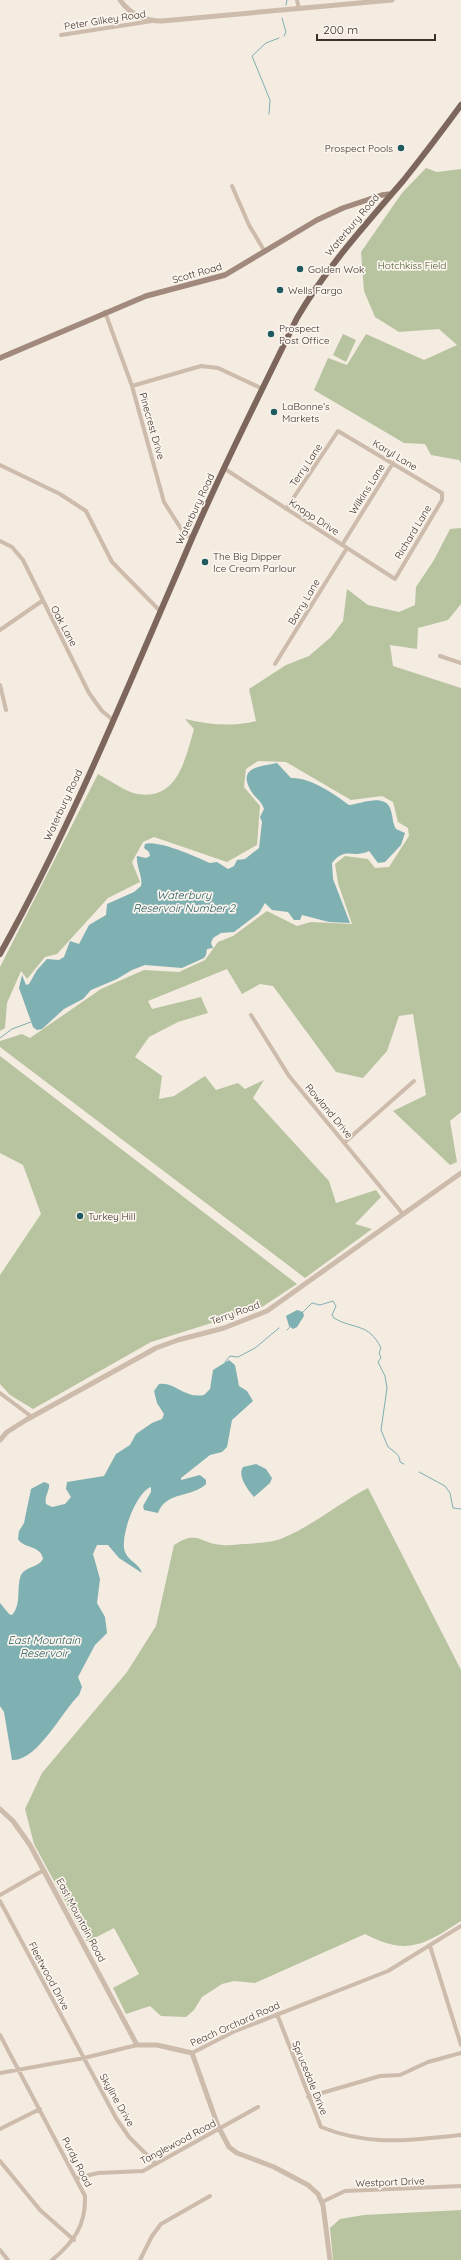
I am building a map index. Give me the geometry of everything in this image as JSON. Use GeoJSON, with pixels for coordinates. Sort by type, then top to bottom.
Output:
{"type":"FeatureCollection","features":[{"type":"Feature","properties":{"kind":"main road","name":"Waterbury Road"},"geometry":{"type":"LineString","coordinates":[[1,950],[41,876],[113,720],[192,537],[297,318],[312,292],[336,259],[391,194],[461,105]]}},
{"type":"Feature","properties":{"kind":"main road","name":"Scott Road"},"geometry":{"type":"LineString","coordinates":[[0,358],[104,312],[146,296],[225,275],[338,209],[382,194],[391,194]]}},
{"type":"Feature","properties":{"kind":"street"},"geometry":{"type":"LineString","coordinates":[[120,0],[126,8],[138,16],[153,21],[299,10],[392,0]]}},
{"type":"Feature","properties":{"kind":"street"},"geometry":{"type":"LineString","coordinates":[[297,0],[299,10]]}},
{"type":"Feature","properties":{"kind":"street","name":"Peter Gilkey Road"},"geometry":{"type":"LineString","coordinates":[[61,35],[153,21]]}},
{"type":"Feature","properties":{"kind":"street"},"geometry":{"type":"LineString","coordinates":[[232,186],[249,225],[266,252]]}},
{"type":"Feature","properties":{"kind":"street","name":"Pinecrest Drive"},"geometry":{"type":"LineString","coordinates":[[104,312],[132,386],[164,502],[185,535],[192,537]]}},
{"type":"Feature","properties":{"kind":"street"},"geometry":{"type":"LineString","coordinates":[[132,386],[201,366],[218,368],[263,389]]}},
{"type":"Feature","properties":{"kind":"street","name":"Karyl Lane"},"geometry":{"type":"LineString","coordinates":[[338,430],[442,493]]}},
{"type":"Feature","properties":{"kind":"street","name":"Terry Lane"},"geometry":{"type":"LineString","coordinates":[[286,508],[338,430]]}},
{"type":"Feature","properties":{"kind":"street","name":"Wilkins Lane"},"geometry":{"type":"LineString","coordinates":[[342,545],[393,463]]}},
{"type":"Feature","properties":{"kind":"street"},"geometry":{"type":"LineString","coordinates":[[0,465],[60,494],[86,511],[112,562],[160,612]]}},
{"type":"Feature","properties":{"kind":"street","name":"Knapp Drive"},"geometry":{"type":"LineString","coordinates":[[225,469],[395,579]]}},
{"type":"Feature","properties":{"kind":"street","name":"Richard Lane"},"geometry":{"type":"LineString","coordinates":[[395,579],[442,500],[442,493]]}},
{"type":"Feature","properties":{"kind":"street","name":"Oak Lane"},"geometry":{"type":"LineString","coordinates":[[0,541],[12,548],[23,560],[42,601],[89,693],[102,711],[113,720]]}},
{"type":"Feature","properties":{"kind":"street","name":"Barry Lane"},"geometry":{"type":"LineString","coordinates":[[275,664],[347,548]]}},
{"type":"Feature","properties":{"kind":"street"},"geometry":{"type":"LineString","coordinates":[[0,630],[42,601]]}},
{"type":"Feature","properties":{"kind":"street"},"geometry":{"type":"LineString","coordinates":[[440,656],[461,663]]}},
{"type":"Feature","properties":{"kind":"street"},"geometry":{"type":"LineString","coordinates":[[0,685],[6,710]]}},
{"type":"Feature","properties":{"kind":"street","name":"Rowland Drive"},"geometry":{"type":"LineString","coordinates":[[251,1015],[289,1076],[345,1142],[402,1213]]}},
{"type":"Feature","properties":{"kind":"street"},"geometry":{"type":"LineString","coordinates":[[345,1142],[414,1081]]}},
{"type":"Feature","properties":{"kind":"street","name":"Terry Road"},"geometry":{"type":"LineString","coordinates":[[0,1440],[7,1432],[32,1417],[156,1348],[178,1340],[224,1328],[267,1311],[402,1213],[461,1173]]}},
{"type":"Feature","properties":{"kind":"street"},"geometry":{"type":"LineString","coordinates":[[0,1393],[32,1417]]}},
{"type":"Feature","properties":{"kind":"street","name":"East Mountain Road"},"geometry":{"type":"LineString","coordinates":[[0,1809],[22,1833],[44,1870],[137,2045]]}},
{"type":"Feature","properties":{"kind":"street"},"geometry":{"type":"LineString","coordinates":[[0,1895],[44,1870]]}},
{"type":"Feature","properties":{"kind":"street","name":"Fleetwood Drive"},"geometry":{"type":"LineString","coordinates":[[0,1901],[84,2058]]}},
{"type":"Feature","properties":{"kind":"street","name":"Peach Orchard Road"},"geometry":{"type":"LineString","coordinates":[[0,2073],[84,2058],[137,2045],[157,2045],[192,2053],[229,2034],[388,1971],[461,1926]]}},
{"type":"Feature","properties":{"kind":"street"},"geometry":{"type":"LineString","coordinates":[[430,1946],[461,2045]]}},
{"type":"Feature","properties":{"kind":"street","name":"Sprucedale Drive"},"geometry":{"type":"LineString","coordinates":[[277,2014],[321,2127],[339,2134],[375,2141],[461,2135]]}},
{"type":"Feature","properties":{"kind":"street","name":"Purdy Road"},"geometry":{"type":"LineString","coordinates":[[0,2035],[77,2178],[85,2196],[86,2208],[82,2225],[74,2240],[52,2260]]}},
{"type":"Feature","properties":{"kind":"street"},"geometry":{"type":"LineString","coordinates":[[192,2053],[224,2140],[233,2150],[267,2163],[308,2185],[317,2193],[322,2202],[330,2260]]}},
{"type":"Feature","properties":{"kind":"street"},"geometry":{"type":"LineString","coordinates":[[308,2096],[380,2076],[400,2075],[428,2062],[461,2053]]}},
{"type":"Feature","properties":{"kind":"street","name":"Skyline Drive"},"geometry":{"type":"LineString","coordinates":[[84,2058],[122,2127],[156,2164]]}},
{"type":"Feature","properties":{"kind":"street","name":"Tanglewood Road"},"geometry":{"type":"LineString","coordinates":[[77,2178],[98,2173],[134,2172],[156,2164],[258,2107]]}},
{"type":"Feature","properties":{"kind":"street"},"geometry":{"type":"LineString","coordinates":[[0,2129],[40,2109]]}},
{"type":"Feature","properties":{"kind":"street"},"geometry":{"type":"LineString","coordinates":[[0,2160],[40,2210],[74,2240]]}},
{"type":"Feature","properties":{"kind":"street","name":"Westport Drive"},"geometry":{"type":"LineString","coordinates":[[322,2202],[345,2191],[461,2186]]}},
{"type":"Feature","properties":{"kind":"street"},"geometry":{"type":"LineString","coordinates":[[140,2260],[152,2236],[161,2224],[210,2196]]}},
{"type":"Feature","properties":{"kind":"street"},"geometry":{"type":"LineString","coordinates":[[0,2250],[8,2260]]}},
{"type":"Feature","properties":{"kind":"green space","name":"Hotchkiss Field"},"geometry":{"type":"Polygon","coordinates":[[[426,168],[437,172],[461,169],[461,463],[459,460],[431,455],[425,444],[404,443],[314,390],[328,358],[347,365],[366,334],[424,360],[457,345],[439,329],[399,332],[375,317],[364,291],[361,252],[402,193],[426,168]]]}},
{"type":"Feature","properties":{"kind":"green space"},"geometry":{"type":"Polygon","coordinates":[[[343,334],[356,340],[346,362],[333,355],[343,334]]]}},
{"type":"Feature","properties":{"kind":"green space"},"geometry":{"type":"Polygon","coordinates":[[[461,528],[461,604],[448,620],[418,628],[417,649],[390,645],[393,666],[461,688],[461,1112],[450,1121],[457,1162],[450,1165],[393,1111],[426,1095],[413,1014],[399,1016],[387,1051],[363,1078],[336,1072],[273,986],[260,984],[242,994],[227,969],[148,1001],[152,1009],[201,997],[208,1013],[178,1022],[149,1037],[135,1057],[162,1076],[159,1099],[174,1096],[205,1076],[216,1090],[238,1083],[245,1089],[264,1080],[253,1098],[329,1181],[336,1203],[376,1190],[381,1197],[355,1224],[372,1229],[305,1278],[0,1047],[0,1041],[22,1034],[30,1038],[101,989],[144,970],[179,972],[205,960],[218,942],[233,936],[267,911],[297,926],[311,922],[352,924],[338,883],[335,864],[345,856],[368,859],[375,868],[389,867],[409,836],[408,828],[398,822],[393,802],[382,796],[351,800],[286,762],[258,761],[246,769],[244,787],[260,806],[257,845],[227,862],[154,837],[143,842],[132,862],[140,882],[108,898],[57,954],[45,957],[27,979],[21,971],[7,1003],[5,1028],[0,1031],[0,967],[98,774],[133,793],[148,795],[160,792],[169,786],[177,777],[182,766],[194,729],[185,719],[203,723],[229,725],[256,721],[249,689],[286,665],[309,656],[331,637],[343,621],[347,589],[368,605],[399,612],[415,605],[416,587],[434,560],[450,529],[461,528]]]}},
{"type":"Feature","properties":{"kind":"green space"},"geometry":{"type":"Polygon","coordinates":[[[0,1056],[297,1284],[262,1307],[151,1342],[33,1409],[10,1395],[0,1384],[0,1275],[41,1214],[23,1165],[0,1153],[0,1056]]]}},
{"type":"Feature","properties":{"kind":"green space"},"geometry":{"type":"Polygon","coordinates":[[[368,1488],[461,1670],[461,1921],[436,1936],[415,1945],[393,1945],[365,1934],[255,1983],[234,1981],[222,1984],[202,1997],[194,2010],[186,2017],[161,2016],[150,2006],[126,2014],[113,1988],[139,1974],[114,1928],[87,1942],[34,1844],[25,1809],[42,1773],[127,1672],[156,1626],[174,1545],[189,1538],[226,1545],[278,1540],[305,1527],[368,1488]]]}},
{"type":"Feature","properties":{"kind":"green space"},"geometry":{"type":"Polygon","coordinates":[[[461,2210],[461,2260],[333,2260],[330,2228],[340,2219],[364,2215],[461,2210]]]}},
{"type":"Feature","properties":{"kind":"water","name":"Waterbury Reservoir Number 2"},"geometry":{"type":"Polygon","coordinates":[[[277,763],[291,778],[298,778],[314,783],[329,791],[349,805],[371,800],[383,801],[390,808],[396,829],[405,833],[401,845],[385,862],[378,863],[369,851],[358,854],[341,855],[332,863],[333,879],[350,923],[329,922],[302,915],[300,920],[294,920],[288,912],[272,910],[265,903],[259,913],[234,932],[221,933],[213,938],[211,943],[213,948],[207,949],[204,958],[182,968],[145,965],[132,970],[117,979],[91,990],[83,999],[64,1009],[42,1029],[37,1030],[33,1027],[19,988],[22,975],[26,985],[29,984],[37,970],[47,959],[59,960],[64,957],[70,941],[79,944],[89,925],[106,915],[107,904],[134,892],[141,886],[137,856],[146,858],[150,856],[149,852],[144,848],[145,844],[151,843],[167,846],[210,863],[217,862],[228,869],[234,866],[237,860],[245,859],[259,848],[262,822],[260,817],[264,809],[261,802],[253,794],[248,785],[248,773],[257,767],[277,763]]]}},
{"type":"Feature","properties":{"kind":"water"},"geometry":{"type":"Polygon","coordinates":[[[297,1310],[303,1312],[304,1316],[297,1327],[293,1329],[289,1326],[286,1316],[297,1310]]]}},
{"type":"Feature","properties":{"kind":"water","name":"East Mountain Reservoir"},"geometry":{"type":"Polygon","coordinates":[[[229,1360],[235,1365],[239,1386],[247,1391],[253,1401],[232,1420],[227,1447],[222,1452],[210,1455],[181,1478],[181,1480],[200,1475],[206,1480],[206,1484],[194,1491],[167,1501],[158,1513],[144,1510],[143,1506],[151,1492],[151,1487],[140,1497],[130,1515],[124,1545],[125,1552],[139,1567],[142,1573],[119,1558],[108,1545],[97,1545],[93,1554],[100,1579],[97,1603],[105,1617],[107,1633],[95,1645],[78,1677],[82,1687],[79,1695],[49,1734],[31,1753],[21,1758],[12,1760],[4,1712],[0,1706],[0,1603],[9,1614],[12,1615],[17,1606],[21,1575],[26,1570],[41,1562],[43,1559],[39,1551],[24,1544],[18,1539],[19,1531],[24,1523],[31,1489],[44,1482],[49,1484],[46,1504],[52,1507],[65,1504],[71,1497],[66,1489],[67,1482],[104,1476],[116,1454],[130,1445],[136,1434],[152,1423],[162,1419],[164,1414],[157,1403],[154,1391],[159,1384],[170,1385],[191,1395],[204,1395],[210,1389],[213,1370],[229,1360]]]}},
{"type":"Feature","properties":{"kind":"water"},"geometry":{"type":"Polygon","coordinates":[[[256,1464],[266,1469],[272,1478],[270,1483],[254,1497],[244,1483],[241,1474],[243,1467],[256,1464]]]}},
{"type":"Feature","properties":{"kind":"waterway"},"geometry":{"type":"LineString","coordinates":[[286,5],[287,0]]}},
{"type":"Feature","properties":{"kind":"waterway"},"geometry":{"type":"LineString","coordinates":[[282,18],[286,32],[284,36]]}},
{"type":"Feature","properties":{"kind":"waterway"},"geometry":{"type":"LineString","coordinates":[[269,114],[270,100],[252,56],[266,43],[279,38]]}},
{"type":"Feature","properties":{"kind":"waterway"},"geometry":{"type":"LineString","coordinates":[[0,1038],[12,1029],[31,1022]]}},
{"type":"Feature","properties":{"kind":"waterway"},"geometry":{"type":"LineString","coordinates":[[303,1312],[312,1303],[320,1305],[333,1301],[336,1306],[332,1315],[334,1318],[341,1322],[366,1330],[376,1340],[381,1348],[379,1353],[381,1358],[378,1362],[385,1376],[387,1388],[381,1430],[388,1447],[396,1453],[400,1459],[400,1462],[404,1464]]}},
{"type":"Feature","properties":{"kind":"waterway"},"geometry":{"type":"LineString","coordinates":[[287,1330],[290,1327]]}},
{"type":"Feature","properties":{"kind":"waterway"},"geometry":{"type":"LineString","coordinates":[[225,1362],[230,1356],[238,1357],[255,1348],[279,1328]]}},
{"type":"Feature","properties":{"kind":"waterway"},"geometry":{"type":"LineString","coordinates":[[419,1472],[445,1486],[450,1493],[453,1508],[461,1509]]}},
{"type":"Feature","properties":{"kind":"place","name":"Prospect Pools"},"geometry":{"type":"Point","coordinates":[401,148]}},
{"type":"Feature","properties":{"kind":"place","name":"Golden Wok"},"geometry":{"type":"Point","coordinates":[300,269]}},
{"type":"Feature","properties":{"kind":"place","name":"Wells Fargo"},"geometry":{"type":"Point","coordinates":[280,290]}},
{"type":"Feature","properties":{"kind":"place","name":"Prospect Post Office"},"geometry":{"type":"Point","coordinates":[271,334]}},
{"type":"Feature","properties":{"kind":"place","name":"LaBonne’s Markets"},"geometry":{"type":"Point","coordinates":[274,412]}},
{"type":"Feature","properties":{"kind":"place","name":"The Big Dipper Ice Cream Parlour"},"geometry":{"type":"Point","coordinates":[205,562]}},
{"type":"Feature","properties":{"kind":"place","name":"Turkey Hill"},"geometry":{"type":"Point","coordinates":[80,1216]}}]}
